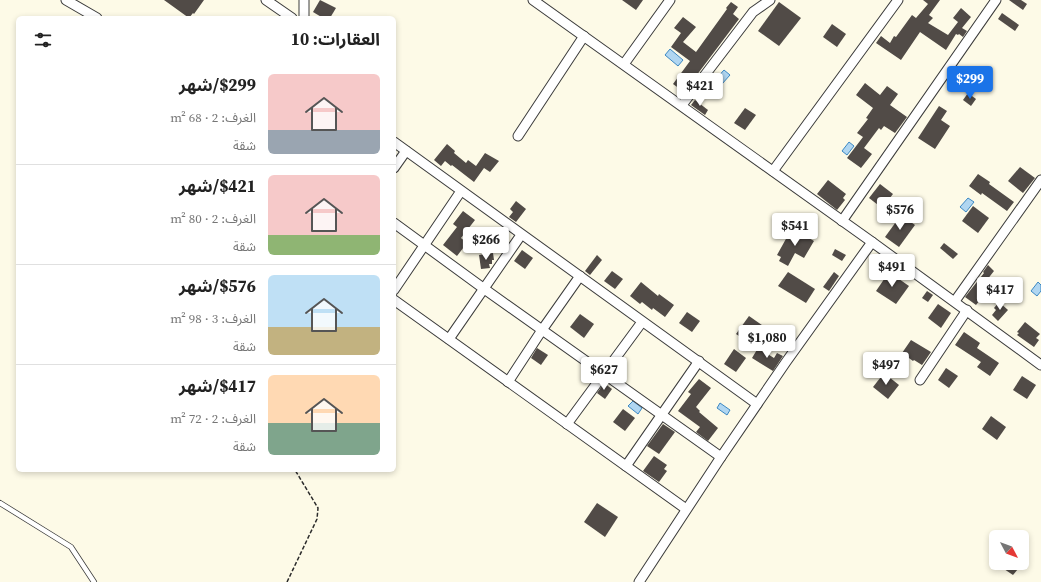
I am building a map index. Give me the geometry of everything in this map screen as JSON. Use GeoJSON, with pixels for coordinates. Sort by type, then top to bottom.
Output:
{"type":"FeatureCollection","features":[{"type":"Feature","properties":{"kind":"street"},"geometry":{"type":"LineString","coordinates":[[66,0],[93,16]]}},
{"type":"Feature","properties":{"kind":"street"},"geometry":{"type":"LineString","coordinates":[[266,0],[289,16]]}},
{"type":"Feature","properties":{"kind":"street"},"geometry":{"type":"LineString","coordinates":[[304,0],[304,16]]}},
{"type":"Feature","properties":{"kind":"street"},"geometry":{"type":"LineString","coordinates":[[533,0],[955,301],[1041,365]]}},
{"type":"Feature","properties":{"kind":"street"},"geometry":{"type":"LineString","coordinates":[[624,64],[670,0]]}},
{"type":"Feature","properties":{"kind":"street"},"geometry":{"type":"LineString","coordinates":[[682,105],[752,12],[770,0]]}},
{"type":"Feature","properties":{"kind":"street"},"geometry":{"type":"LineString","coordinates":[[773,171],[898,0]]}},
{"type":"Feature","properties":{"kind":"street"},"geometry":{"type":"LineString","coordinates":[[842,221],[996,0]]}},
{"type":"Feature","properties":{"kind":"street"},"geometry":{"type":"LineString","coordinates":[[518,136],[584,36]]}},
{"type":"Feature","properties":{"kind":"street"},"geometry":{"type":"LineString","coordinates":[[396,144],[757,404]]}},
{"type":"Feature","properties":{"kind":"street"},"geometry":{"type":"LineString","coordinates":[[396,165],[406,151]]}},
{"type":"Feature","properties":{"kind":"street"},"geometry":{"type":"LineString","coordinates":[[955,301],[1041,180]]}},
{"type":"Feature","properties":{"kind":"street"},"geometry":{"type":"LineString","coordinates":[[396,287],[461,191]]}},
{"type":"Feature","properties":{"kind":"street"},"geometry":{"type":"LineString","coordinates":[[396,224],[721,457]]}},
{"type":"Feature","properties":{"kind":"street"},"geometry":{"type":"LineString","coordinates":[[449,339],[521,235]]}},
{"type":"Feature","properties":{"kind":"street"},"geometry":{"type":"LineString","coordinates":[[639,582],[757,404],[872,242]]}},
{"type":"Feature","properties":{"kind":"street"},"geometry":{"type":"LineString","coordinates":[[508,382],[580,276]]}},
{"type":"Feature","properties":{"kind":"street"},"geometry":{"type":"LineString","coordinates":[[396,301],[686,509]]}},
{"type":"Feature","properties":{"kind":"street"},"geometry":{"type":"LineString","coordinates":[[920,380],[967,310]]}},
{"type":"Feature","properties":{"kind":"street"},"geometry":{"type":"LineString","coordinates":[[567,424],[642,322]]}},
{"type":"Feature","properties":{"kind":"street"},"geometry":{"type":"LineString","coordinates":[[626,466],[699,361]]}},
{"type":"Feature","properties":{"kind":"lane"},"geometry":{"type":"LineString","coordinates":[[0,503],[71,548],[94,582]]}},
{"type":"Feature","properties":{"kind":"path"},"geometry":{"type":"LineString","coordinates":[[286,582],[317,519],[318,508],[296,472]]}},
{"type":"Feature","properties":{"kind":"water"},"geometry":{"type":"Polygon","coordinates":[[[670,49],[683,60],[678,66],[665,55],[670,49]]]}},
{"type":"Feature","properties":{"kind":"water"},"geometry":{"type":"Polygon","coordinates":[[[724,70],[730,75],[722,84],[716,79],[724,70]]]}},
{"type":"Feature","properties":{"kind":"water"},"geometry":{"type":"Polygon","coordinates":[[[849,142],[854,146],[847,155],[842,151],[849,142]]]}},
{"type":"Feature","properties":{"kind":"water"},"geometry":{"type":"Polygon","coordinates":[[[968,198],[974,202],[966,212],[960,207],[968,198]]]}},
{"type":"Feature","properties":{"kind":"water"},"geometry":{"type":"Polygon","coordinates":[[[1038,282],[1041,285],[1041,291],[1037,296],[1031,291],[1038,282]]]}},
{"type":"Feature","properties":{"kind":"water"},"geometry":{"type":"Polygon","coordinates":[[[633,401],[642,408],[638,414],[628,406],[633,401]]]}},
{"type":"Feature","properties":{"kind":"water"},"geometry":{"type":"Polygon","coordinates":[[[720,403],[730,410],[727,415],[717,408],[720,403]]]}},
{"type":"Feature","properties":{"kind":"building"},"geometry":{"type":"Polygon","coordinates":[[[164,0],[204,0],[194,14],[193,13],[191,16],[186,16],[164,0]]]}},
{"type":"Feature","properties":{"kind":"building"},"geometry":{"type":"Polygon","coordinates":[[[320,0],[336,8],[331,16],[320,16],[313,12],[320,0]]]}},
{"type":"Feature","properties":{"kind":"building"},"geometry":{"type":"Polygon","coordinates":[[[622,0],[643,0],[636,10],[622,0]]]}},
{"type":"Feature","properties":{"kind":"building"},"geometry":{"type":"Polygon","coordinates":[[[923,0],[940,0],[929,15],[933,18],[928,23],[948,35],[958,22],[953,18],[961,8],[971,17],[962,28],[967,31],[963,37],[956,34],[946,50],[920,32],[901,60],[876,43],[881,36],[890,43],[912,15],[916,18],[928,4],[923,0]]]}},
{"type":"Feature","properties":{"kind":"building"},"geometry":{"type":"Polygon","coordinates":[[[1009,0],[1021,0],[1027,4],[1023,10],[1009,0]]]}},
{"type":"Feature","properties":{"kind":"building"},"geometry":{"type":"Polygon","coordinates":[[[731,2],[738,7],[733,14],[739,19],[684,92],[673,84],[690,61],[671,47],[681,33],[674,28],[683,17],[696,27],[683,42],[696,52],[731,2]]]}},
{"type":"Feature","properties":{"kind":"building"},"geometry":{"type":"Polygon","coordinates":[[[779,2],[801,18],[779,46],[758,31],[779,2]]]}},
{"type":"Feature","properties":{"kind":"building"},"geometry":{"type":"Polygon","coordinates":[[[1002,13],[1019,25],[1015,31],[998,19],[1002,13]]]}},
{"type":"Feature","properties":{"kind":"building"},"geometry":{"type":"Polygon","coordinates":[[[832,24],[846,34],[837,47],[823,37],[832,24]]]}},
{"type":"Feature","properties":{"kind":"building"},"geometry":{"type":"Polygon","coordinates":[[[865,83],[880,95],[887,86],[898,94],[890,105],[907,117],[895,133],[884,126],[881,130],[879,128],[864,148],[872,154],[861,168],[847,158],[863,137],[857,133],[868,119],[866,118],[873,108],[856,95],[865,83]]]}},
{"type":"Feature","properties":{"kind":"building"},"geometry":{"type":"Polygon","coordinates":[[[968,93],[976,99],[971,106],[963,100],[968,93]]]}},
{"type":"Feature","properties":{"kind":"building"},"geometry":{"type":"Polygon","coordinates":[[[695,100],[708,110],[705,115],[691,105],[695,100]]]}},
{"type":"Feature","properties":{"kind":"building"},"geometry":{"type":"Polygon","coordinates":[[[939,106],[947,111],[941,120],[950,126],[935,149],[918,138],[939,106]]]}},
{"type":"Feature","properties":{"kind":"building"},"geometry":{"type":"Polygon","coordinates":[[[745,108],[756,115],[745,130],[734,123],[745,108]]]}},
{"type":"Feature","properties":{"kind":"building"},"geometry":{"type":"Polygon","coordinates":[[[447,144],[455,151],[454,153],[466,163],[468,160],[476,166],[485,153],[499,161],[490,172],[484,168],[474,182],[445,161],[441,166],[434,160],[447,144]]]}},
{"type":"Feature","properties":{"kind":"building"},"geometry":{"type":"Polygon","coordinates":[[[1020,167],[1035,178],[1023,193],[1008,181],[1020,167]]]}},
{"type":"Feature","properties":{"kind":"building"},"geometry":{"type":"Polygon","coordinates":[[[978,174],[1014,202],[1007,211],[982,193],[981,195],[969,186],[978,174]]]}},
{"type":"Feature","properties":{"kind":"building"},"geometry":{"type":"Polygon","coordinates":[[[828,180],[846,194],[843,198],[845,200],[837,210],[817,194],[828,180]]]}},
{"type":"Feature","properties":{"kind":"building"},"geometry":{"type":"Polygon","coordinates":[[[880,184],[893,194],[882,208],[869,198],[880,184]]]}},
{"type":"Feature","properties":{"kind":"building"},"geometry":{"type":"Polygon","coordinates":[[[516,201],[526,209],[516,222],[509,217],[513,212],[510,209],[516,201]]]}},
{"type":"Feature","properties":{"kind":"building"},"geometry":{"type":"Polygon","coordinates":[[[973,206],[989,218],[978,233],[962,221],[973,206]]]}},
{"type":"Feature","properties":{"kind":"building"},"geometry":{"type":"Polygon","coordinates":[[[463,211],[475,220],[461,238],[467,243],[457,256],[443,245],[457,227],[453,224],[463,211]]]}},
{"type":"Feature","properties":{"kind":"building"},"geometry":{"type":"Polygon","coordinates":[[[901,215],[915,225],[899,247],[885,237],[901,215]]]}},
{"type":"Feature","properties":{"kind":"building"},"geometry":{"type":"Polygon","coordinates":[[[792,228],[814,241],[804,258],[795,253],[788,266],[779,261],[781,257],[777,255],[792,228]]]}},
{"type":"Feature","properties":{"kind":"building"},"geometry":{"type":"Polygon","coordinates":[[[944,243],[958,254],[953,259],[940,248],[944,243]]]}},
{"type":"Feature","properties":{"kind":"building"},"geometry":{"type":"Polygon","coordinates":[[[835,249],[846,255],[842,261],[832,255],[835,249]]]}},
{"type":"Feature","properties":{"kind":"building"},"geometry":{"type":"Polygon","coordinates":[[[522,250],[533,258],[525,269],[514,261],[522,250]]]}},
{"type":"Feature","properties":{"kind":"building"},"geometry":{"type":"Polygon","coordinates":[[[493,253],[494,260],[492,260],[492,264],[489,264],[490,268],[481,269],[479,255],[493,253]]]}},
{"type":"Feature","properties":{"kind":"building"},"geometry":{"type":"Polygon","coordinates":[[[597,255],[602,260],[590,275],[585,271],[597,255]]]}},
{"type":"Feature","properties":{"kind":"building"},"geometry":{"type":"Polygon","coordinates":[[[988,265],[994,271],[983,285],[989,289],[976,305],[965,297],[984,273],[983,272],[988,265]]]}},
{"type":"Feature","properties":{"kind":"building"},"geometry":{"type":"Polygon","coordinates":[[[612,271],[623,279],[615,289],[604,281],[612,271]]]}},
{"type":"Feature","properties":{"kind":"building"},"geometry":{"type":"Polygon","coordinates":[[[788,272],[815,289],[806,303],[778,286],[788,272]]]}},
{"type":"Feature","properties":{"kind":"building"},"geometry":{"type":"Polygon","coordinates":[[[834,272],[839,276],[829,291],[823,287],[834,272]]]}},
{"type":"Feature","properties":{"kind":"building"},"geometry":{"type":"Polygon","coordinates":[[[889,272],[909,286],[896,304],[876,291],[889,272]]]}},
{"type":"Feature","properties":{"kind":"building"},"geometry":{"type":"Polygon","coordinates":[[[641,282],[658,296],[659,294],[674,305],[665,317],[653,308],[652,310],[642,302],[640,304],[630,296],[641,282]]]}},
{"type":"Feature","properties":{"kind":"building"},"geometry":{"type":"Polygon","coordinates":[[[927,291],[933,295],[928,302],[922,298],[927,291]]]}},
{"type":"Feature","properties":{"kind":"building"},"geometry":{"type":"Polygon","coordinates":[[[999,302],[1008,310],[998,321],[992,315],[996,310],[994,308],[999,302]]]}},
{"type":"Feature","properties":{"kind":"building"},"geometry":{"type":"Polygon","coordinates":[[[938,304],[951,313],[941,328],[928,318],[938,304]]]}},
{"type":"Feature","properties":{"kind":"building"},"geometry":{"type":"Polygon","coordinates":[[[687,312],[700,321],[692,332],[679,323],[687,312]]]}},
{"type":"Feature","properties":{"kind":"building"},"geometry":{"type":"Polygon","coordinates":[[[580,314],[594,324],[584,338],[570,327],[580,314]]]}},
{"type":"Feature","properties":{"kind":"building"},"geometry":{"type":"Polygon","coordinates":[[[749,316],[766,328],[754,346],[736,334],[749,316]]]}},
{"type":"Feature","properties":{"kind":"building"},"geometry":{"type":"Polygon","coordinates":[[[1025,322],[1040,334],[1036,338],[1039,340],[1034,347],[1017,335],[1019,333],[1017,332],[1025,322]]]}},
{"type":"Feature","properties":{"kind":"building"},"geometry":{"type":"Polygon","coordinates":[[[964,332],[980,343],[977,348],[999,363],[990,376],[977,367],[981,362],[955,345],[964,332]]]}},
{"type":"Feature","properties":{"kind":"building"},"geometry":{"type":"Polygon","coordinates":[[[911,340],[931,352],[922,365],[914,360],[913,361],[902,353],[911,340]]]}},
{"type":"Feature","properties":{"kind":"building"},"geometry":{"type":"Polygon","coordinates":[[[537,348],[548,355],[541,365],[531,358],[537,348]]]}},
{"type":"Feature","properties":{"kind":"building"},"geometry":{"type":"Polygon","coordinates":[[[758,348],[774,358],[777,353],[783,356],[773,371],[752,358],[758,348]]]}},
{"type":"Feature","properties":{"kind":"building"},"geometry":{"type":"Polygon","coordinates":[[[734,349],[746,358],[736,372],[724,364],[734,349]]]}},
{"type":"Feature","properties":{"kind":"building"},"geometry":{"type":"Polygon","coordinates":[[[946,368],[958,376],[949,388],[938,380],[946,368]]]}},
{"type":"Feature","properties":{"kind":"building"},"geometry":{"type":"Polygon","coordinates":[[[884,373],[899,385],[888,399],[873,387],[884,373]]]}},
{"type":"Feature","properties":{"kind":"building"},"geometry":{"type":"Polygon","coordinates":[[[1022,376],[1036,385],[1027,399],[1013,390],[1022,376]]]}},
{"type":"Feature","properties":{"kind":"building"},"geometry":{"type":"Polygon","coordinates":[[[699,379],[711,388],[696,407],[700,411],[699,412],[718,428],[708,441],[696,432],[700,427],[678,411],[691,394],[688,392],[699,379]]]}},
{"type":"Feature","properties":{"kind":"building"},"geometry":{"type":"Polygon","coordinates":[[[604,383],[612,389],[605,399],[597,393],[604,383]]]}},
{"type":"Feature","properties":{"kind":"building"},"geometry":{"type":"Polygon","coordinates":[[[623,409],[635,418],[625,431],[613,422],[623,409]]]}},
{"type":"Feature","properties":{"kind":"building"},"geometry":{"type":"Polygon","coordinates":[[[991,416],[1006,427],[997,440],[982,429],[991,416]]]}},
{"type":"Feature","properties":{"kind":"building"},"geometry":{"type":"Polygon","coordinates":[[[663,424],[675,432],[659,454],[647,446],[663,424]]]}},
{"type":"Feature","properties":{"kind":"building"},"geometry":{"type":"Polygon","coordinates":[[[654,456],[667,465],[664,469],[667,471],[659,482],[643,471],[654,456]]]}},
{"type":"Feature","properties":{"kind":"building"},"geometry":{"type":"Polygon","coordinates":[[[597,503],[618,517],[605,537],[584,522],[597,503]]]}},
{"type":"Feature","properties":{"kind":"building"},"geometry":{"type":"Polygon","coordinates":[[[1006,570],[1017,570],[1013,575],[1006,570]]]}}]}
